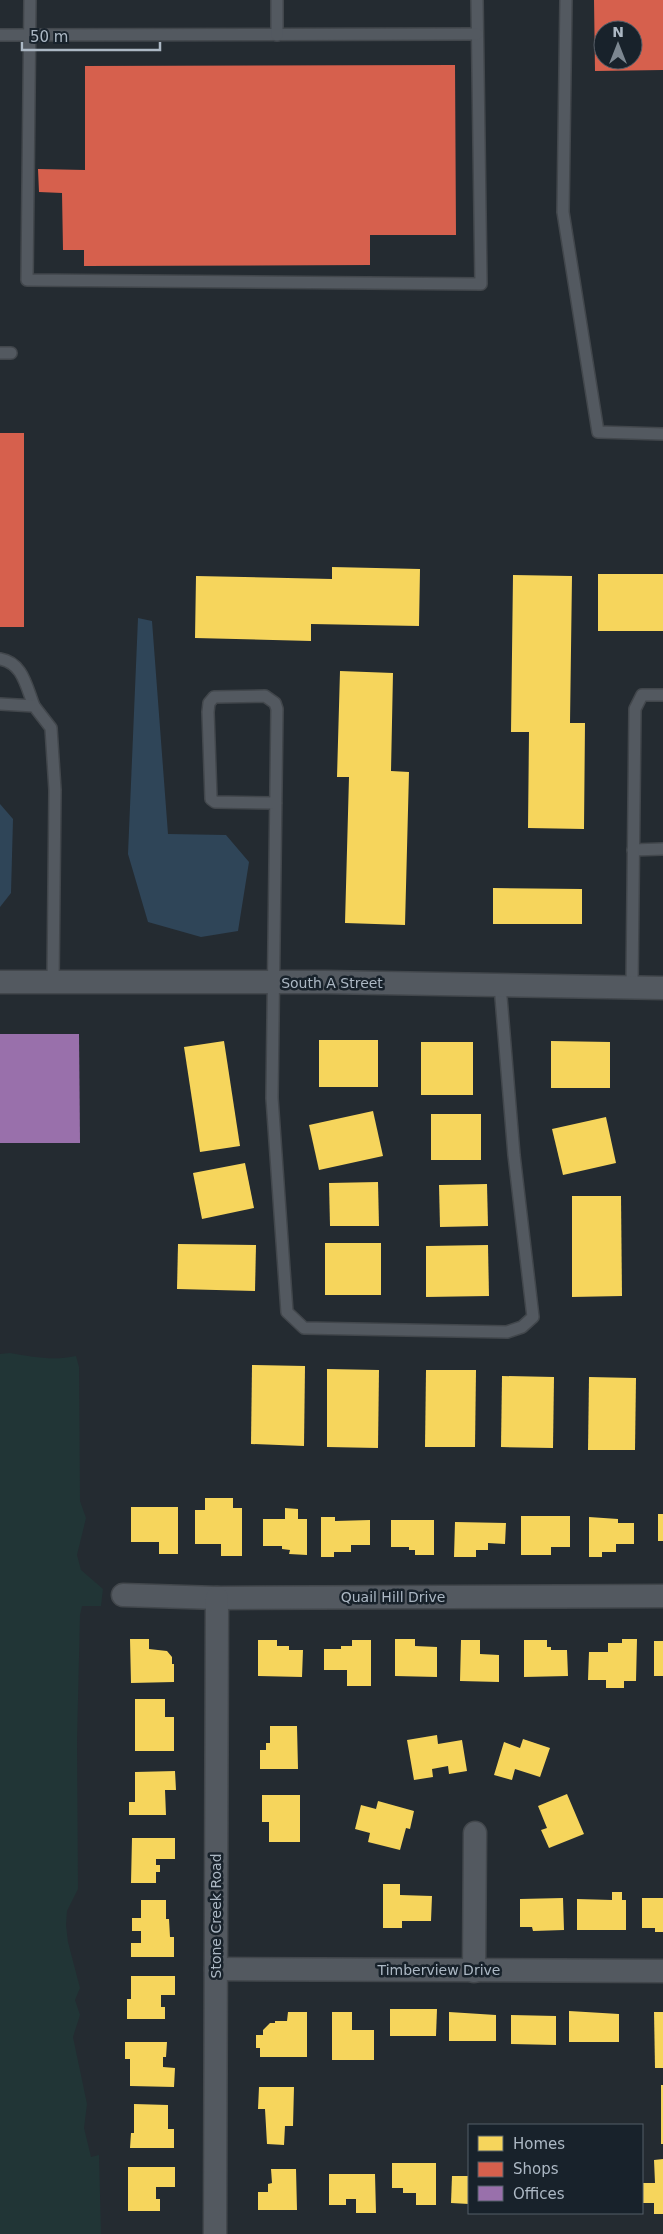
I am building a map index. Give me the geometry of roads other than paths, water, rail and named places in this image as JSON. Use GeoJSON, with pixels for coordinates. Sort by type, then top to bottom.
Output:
{"type":"FeatureCollection","features":[{"type":"Feature","properties":{"kind":"street","name":"South A Street"},"geometry":{"type":"LineString","coordinates":[[0,982],[274,982],[663,988]]}},
{"type":"Feature","properties":{"kind":"street","name":"Quail Hill Drive"},"geometry":{"type":"LineString","coordinates":[[123,1595],[218,1598],[663,1596]]}},
{"type":"Feature","properties":{"kind":"street","name":"Stone Creek Road"},"geometry":{"type":"LineString","coordinates":[[215,2234],[218,1598]]}},
{"type":"Feature","properties":{"kind":"street"},"geometry":{"type":"LineString","coordinates":[[474,1971],[475,1833]]}},
{"type":"Feature","properties":{"kind":"street","name":"Timberview Drive"},"geometry":{"type":"LineString","coordinates":[[216,1969],[663,1971]]}},
{"type":"Feature","properties":{"kind":"lane"},"geometry":{"type":"LineString","coordinates":[[30,0],[27,280],[481,284],[477,0]]}},
{"type":"Feature","properties":{"kind":"lane"},"geometry":{"type":"LineString","coordinates":[[277,35],[278,0]]}},
{"type":"Feature","properties":{"kind":"lane"},"geometry":{"type":"LineString","coordinates":[[566,0],[562,212],[598,432],[663,434]]}},
{"type":"Feature","properties":{"kind":"lane"},"geometry":{"type":"LineString","coordinates":[[0,35],[477,34]]}},
{"type":"Feature","properties":{"kind":"lane"},"geometry":{"type":"LineString","coordinates":[[0,659],[10,661],[19,668],[34,706],[51,728],[55,790],[53,982]]}},
{"type":"Feature","properties":{"kind":"lane"},"geometry":{"type":"LineString","coordinates":[[632,987],[635,708],[642,695],[663,695]]}},
{"type":"Feature","properties":{"kind":"lane"},"geometry":{"type":"LineString","coordinates":[[276,803],[215,802],[211,799],[208,712],[209,703],[214,698],[265,696],[275,703],[277,709],[276,803],[274,982],[272,1098],[287,1312],[304,1328],[507,1332],[522,1326],[533,1317],[514,1155],[500,985]]}},
{"type":"Feature","properties":{"kind":"lane"},"geometry":{"type":"LineString","coordinates":[[0,704],[34,706]]}},
{"type":"Feature","properties":{"kind":"lane"},"geometry":{"type":"LineString","coordinates":[[633,850],[663,849]]}},
{"type":"Feature","properties":{"kind":"water"},"geometry":{"type":"Polygon","coordinates":[[[138,618],[152,621],[168,834],[226,835],[249,862],[238,931],[201,937],[148,922],[128,854],[138,618]]]}},
{"type":"Feature","properties":{"kind":"water"},"geometry":{"type":"Polygon","coordinates":[[[0,804],[13,819],[11,893],[0,907],[0,804]]]}}]}
